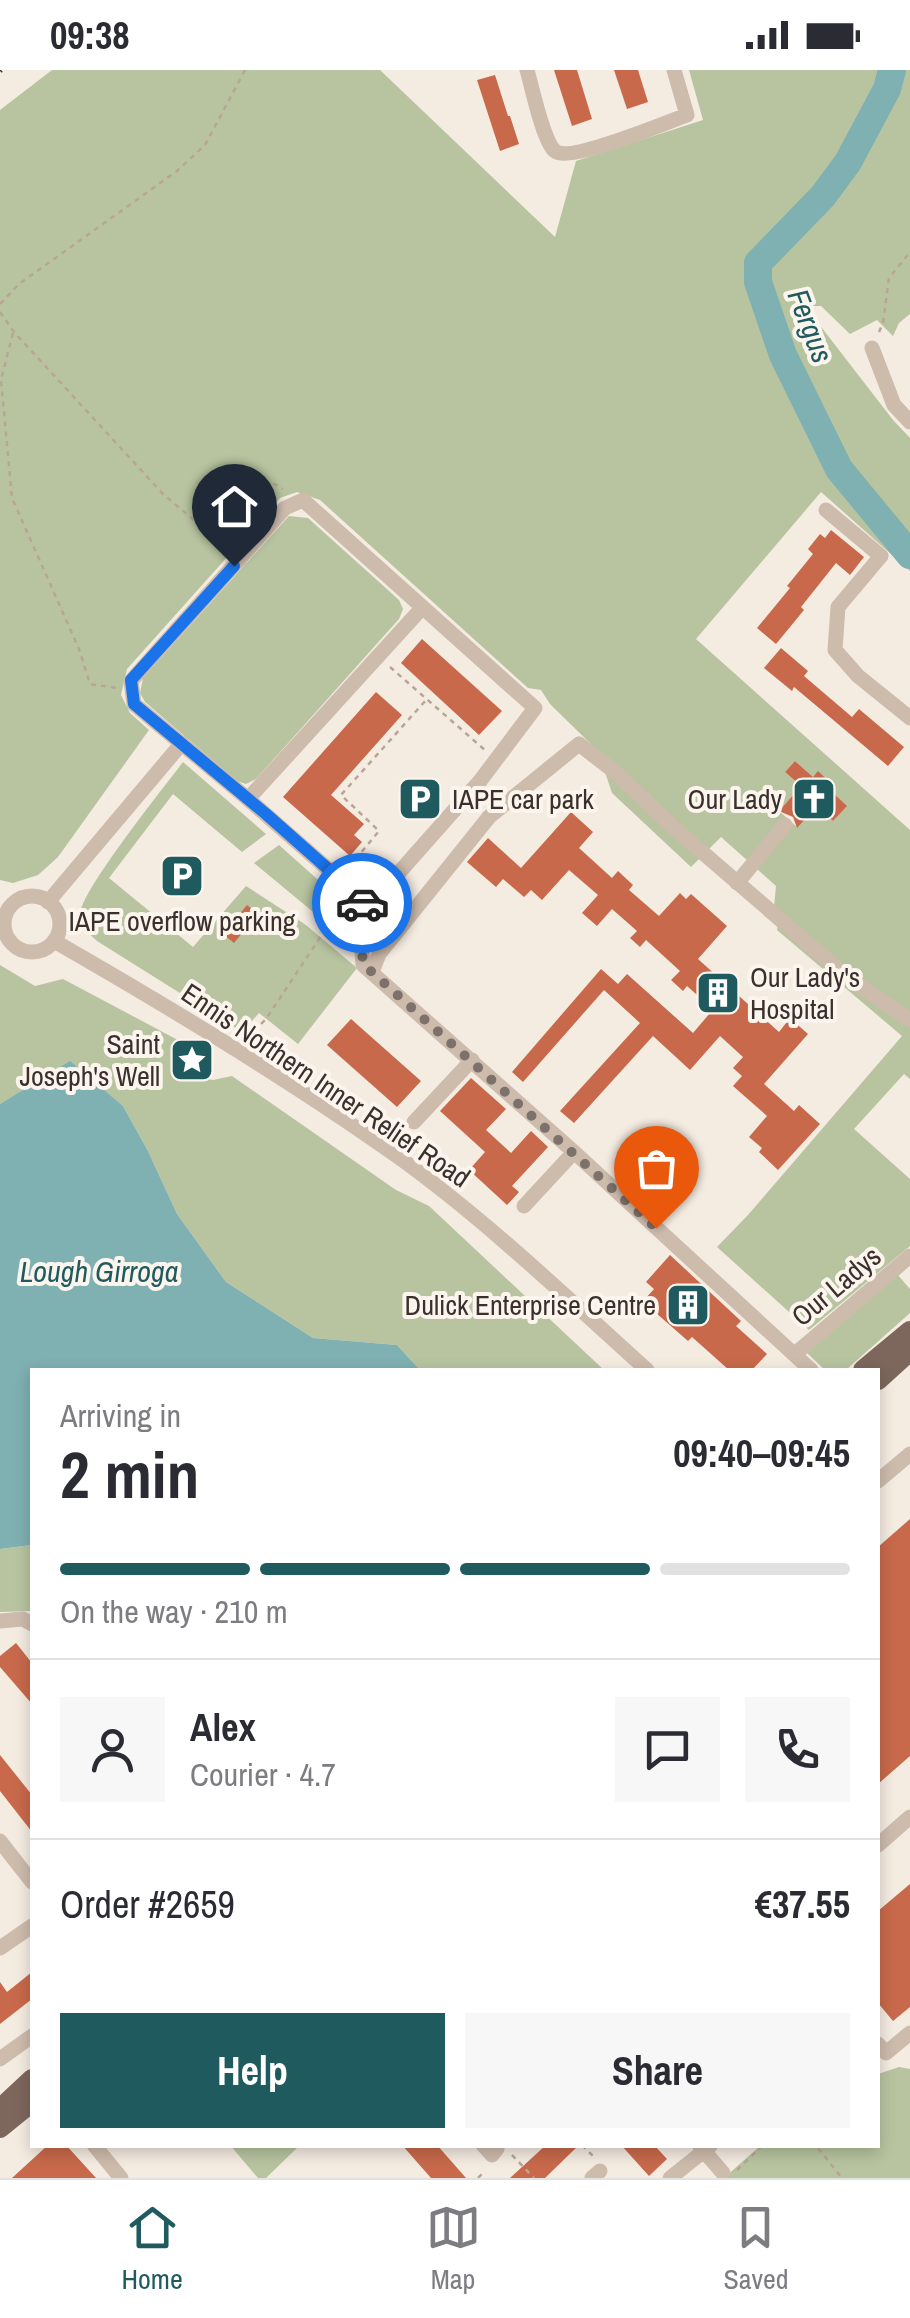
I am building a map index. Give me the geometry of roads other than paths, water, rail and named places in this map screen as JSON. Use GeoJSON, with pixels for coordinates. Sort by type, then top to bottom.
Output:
{"type":"FeatureCollection","features":[{"type":"Feature","properties":{"kind":"main road"},"geometry":{"type":"LineString","coordinates":[[866,1368],[910,1331]]}},
{"type":"Feature","properties":{"kind":"main road"},"geometry":{"type":"LineString","coordinates":[[880,1378],[910,1352]]}},
{"type":"Feature","properties":{"kind":"main road"},"geometry":{"type":"LineString","coordinates":[[0,2108],[30,2081]]}},
{"type":"Feature","properties":{"kind":"main road"},"geometry":{"type":"LineString","coordinates":[[0,2128],[30,2104]]}},
{"type":"Feature","properties":{"kind":"street"},"geometry":{"type":"LineString","coordinates":[[527,70],[547,140],[562,154],[619,140],[688,114],[674,70]]}},
{"type":"Feature","properties":{"kind":"street"},"geometry":{"type":"LineString","coordinates":[[872,348],[894,405],[910,422]]}},
{"type":"Feature","properties":{"kind":"street"},"geometry":{"type":"LineString","coordinates":[[302,500],[535,708],[480,781],[396,876],[362,899],[134,704],[131,680],[285,508],[302,500]]}},
{"type":"Feature","properties":{"kind":"street"},"geometry":{"type":"LineString","coordinates":[[826,510],[880,556],[838,607],[835,650],[858,676],[910,718]]}},
{"type":"Feature","properties":{"kind":"street"},"geometry":{"type":"LineString","coordinates":[[248,800],[422,608]]}},
{"type":"Feature","properties":{"kind":"street"},"geometry":{"type":"LineString","coordinates":[[48,902],[182,743]]}},
{"type":"Feature","properties":{"kind":"street"},"geometry":{"type":"LineString","coordinates":[[372,972],[379,954],[489,817],[579,744],[847,977],[910,1020]]}},
{"type":"Feature","properties":{"kind":"street"},"geometry":{"type":"LineString","coordinates":[[737,883],[785,825]]}},
{"type":"Feature","properties":{"kind":"street"},"geometry":{"type":"LineString","coordinates":[[30,896],[48,902],[60,923],[54,941],[38,951],[19,949],[8,939],[4,926],[8,908],[30,896]]}},
{"type":"Feature","properties":{"kind":"street"},"geometry":{"type":"LineString","coordinates":[[362,899],[363,964],[809,1368]]}},
{"type":"Feature","properties":{"kind":"street","name":"Ennis Northern Inner Relief Road"},"geometry":{"type":"LineString","coordinates":[[54,941],[235,1048],[398,1157],[498,1236],[645,1368]]}},
{"type":"Feature","properties":{"kind":"street"},"geometry":{"type":"LineString","coordinates":[[414,1122],[472,1060]]}},
{"type":"Feature","properties":{"kind":"street"},"geometry":{"type":"LineString","coordinates":[[524,1206],[574,1152]]}},
{"type":"Feature","properties":{"kind":"street","name":"Our Ladys"},"geometry":{"type":"LineString","coordinates":[[795,1354],[910,1256]]}},
{"type":"Feature","properties":{"kind":"street"},"geometry":{"type":"LineString","coordinates":[[880,1479],[910,1454]]}},
{"type":"Feature","properties":{"kind":"street"},"geometry":{"type":"LineString","coordinates":[[0,1621],[23,1619],[30,1623]]}},
{"type":"Feature","properties":{"kind":"street"},"geometry":{"type":"LineString","coordinates":[[880,1843],[910,1817]]}},
{"type":"Feature","properties":{"kind":"street"},"geometry":{"type":"LineString","coordinates":[[0,1840],[30,1879]]}},
{"type":"Feature","properties":{"kind":"street"},"geometry":{"type":"LineString","coordinates":[[0,1948],[30,1927]]}},
{"type":"Feature","properties":{"kind":"street"},"geometry":{"type":"LineString","coordinates":[[880,2046],[886,2053],[910,2033]]}},
{"type":"Feature","properties":{"kind":"street"},"geometry":{"type":"LineString","coordinates":[[0,2058],[30,2037]]}},
{"type":"Feature","properties":{"kind":"street"},"geometry":{"type":"LineString","coordinates":[[97,2148],[122,2178]]}},
{"type":"Feature","properties":{"kind":"street"},"geometry":{"type":"LineString","coordinates":[[670,2178],[703,2148]]}},
{"type":"Feature","properties":{"kind":"street"},"geometry":{"type":"LineString","coordinates":[[705,2148],[726,2176]]}},
{"type":"Feature","properties":{"kind":"water","name":"Lough Girroga"},"geometry":{"type":"Polygon","coordinates":[[[70,1061],[123,1106],[177,1214],[226,1282],[313,1338],[397,1345],[418,1368],[30,1368],[30,1545],[0,1549],[0,1104],[70,1061]]]}},
{"type":"Feature","properties":{"kind":"waterway","name":"Fergus"},"geometry":{"type":"LineString","coordinates":[[892,70],[887,89],[848,162],[823,196],[758,263],[758,282],[783,355],[839,469],[910,555]]}},
{"type":"Feature","properties":{"kind":"place","name":"IAPE car park"},"geometry":{"type":"Point","coordinates":[420,799]}},
{"type":"Feature","properties":{"kind":"place","name":"Our Lady"},"geometry":{"type":"Point","coordinates":[814,799]}},
{"type":"Feature","properties":{"kind":"place","name":"IAPE overflow parking"},"geometry":{"type":"Point","coordinates":[182,876]}},
{"type":"Feature","properties":{"kind":"place","name":"Our Lady's Hospital"},"geometry":{"type":"Point","coordinates":[718,993]}},
{"type":"Feature","properties":{"kind":"place","name":"Saint Joseph's Well"},"geometry":{"type":"Point","coordinates":[192,1060]}},
{"type":"Feature","properties":{"kind":"place","name":"Dulick Enterprise Centre"},"geometry":{"type":"Point","coordinates":[688,1305]}}]}
